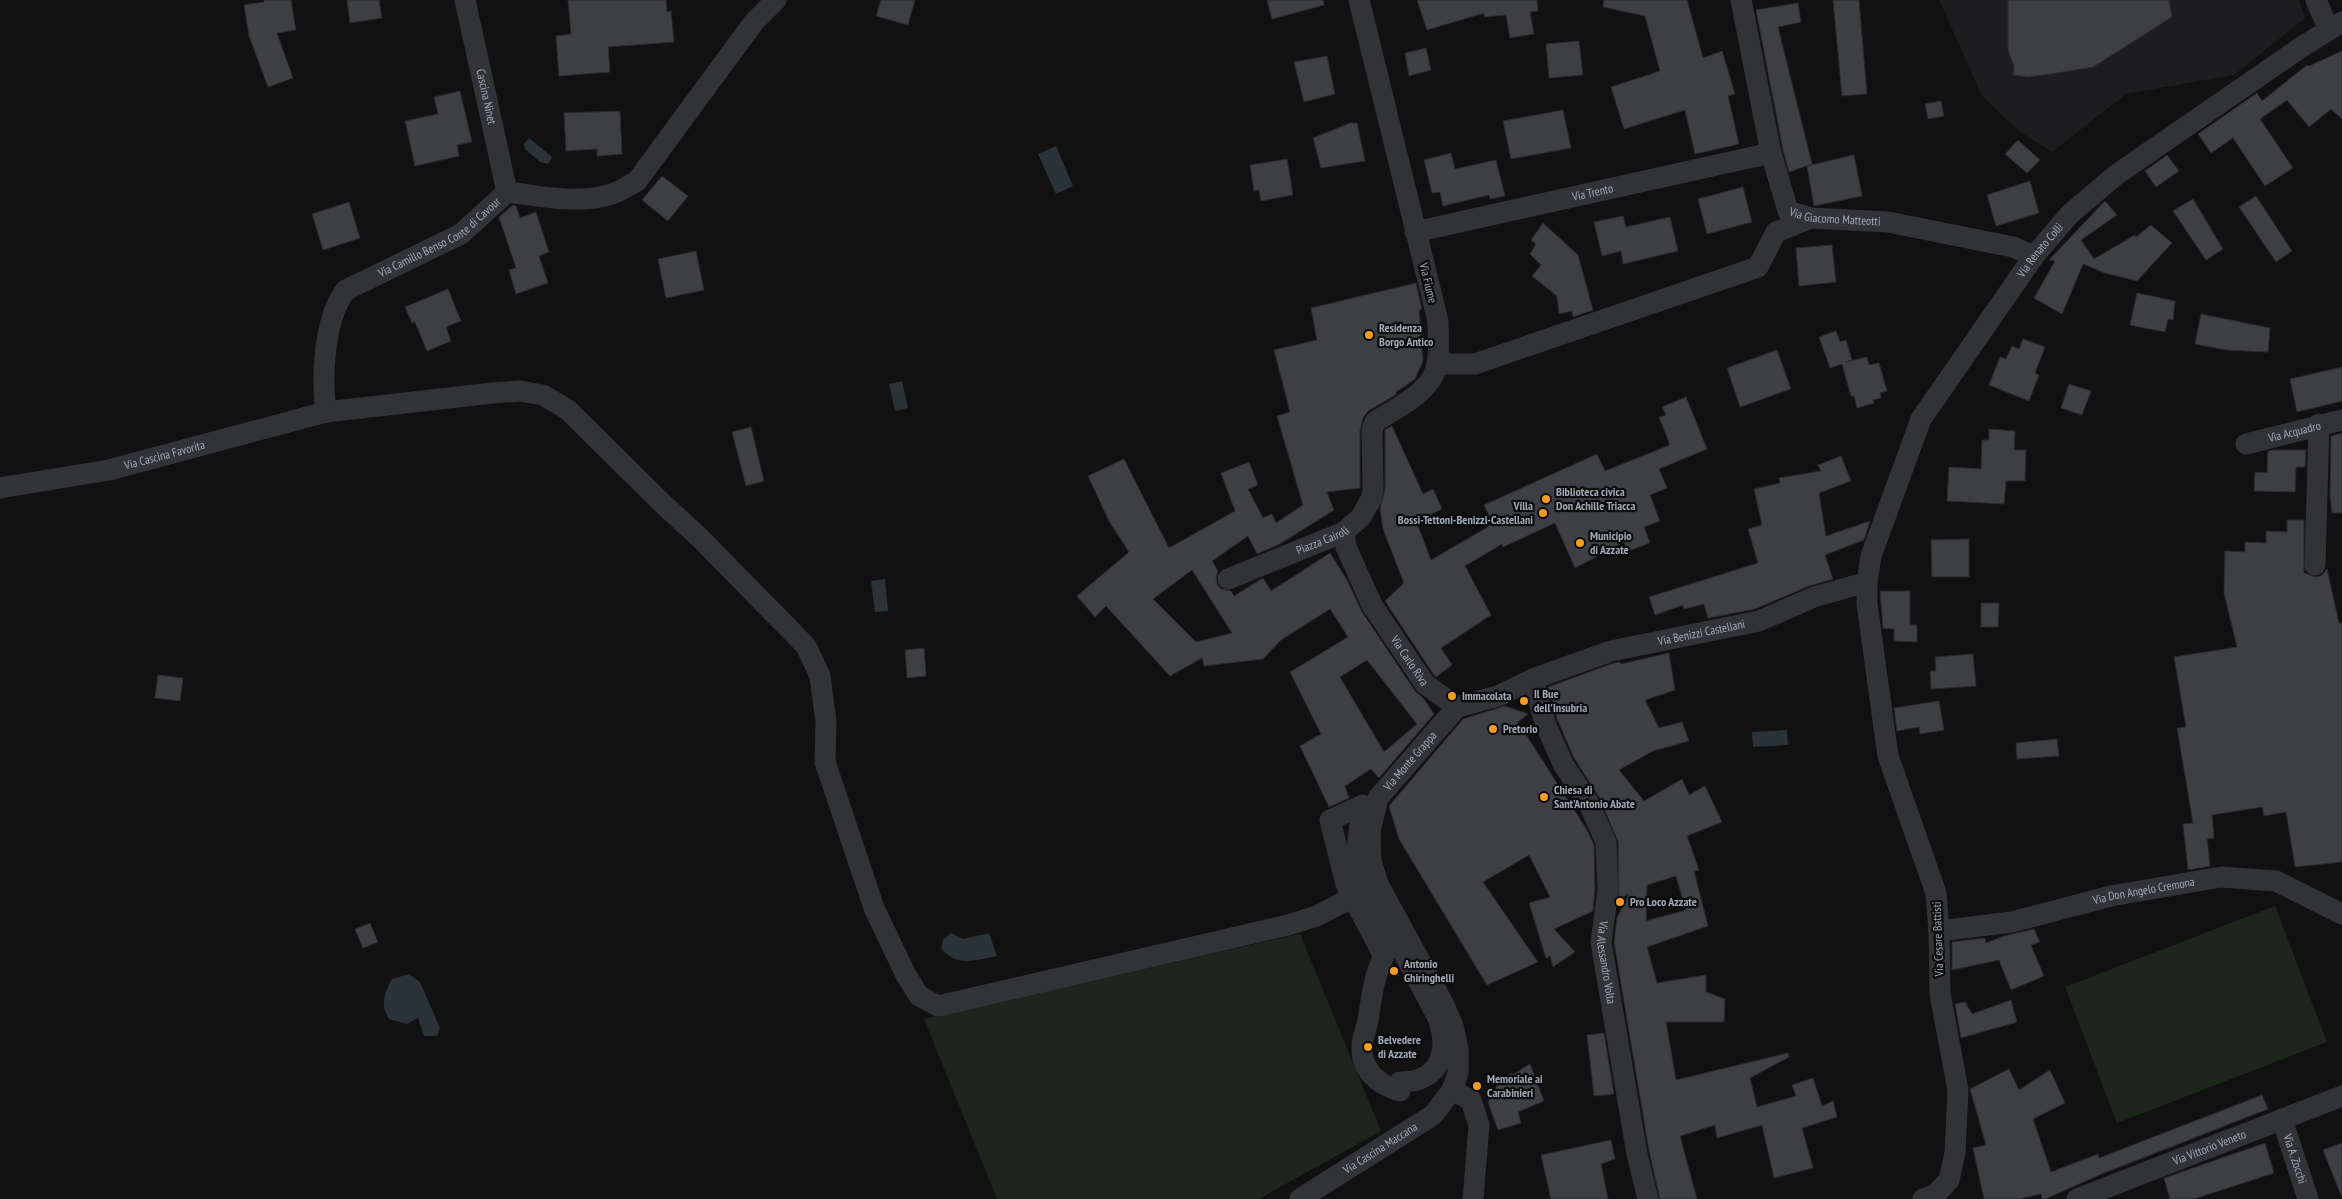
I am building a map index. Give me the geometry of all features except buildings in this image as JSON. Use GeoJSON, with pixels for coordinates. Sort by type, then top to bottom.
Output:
{"type":"FeatureCollection","features":[{"type":"Feature","properties":{"kind":"street","name":"Cascina Ninet"},"geometry":{"type":"LineString","coordinates":[[465,0],[507,192]]}},
{"type":"Feature","properties":{"kind":"street","name":"Via Camillo Benso Conte di Cavour"},"geometry":{"type":"LineString","coordinates":[[326,412],[323,388],[331,319],[338,300],[346,290],[461,234],[507,192],[555,198],[595,198],[617,192],[638,181],[754,22],[776,0]]}},
{"type":"Feature","properties":{"kind":"street","name":"Via Fiume"},"geometry":{"type":"LineString","coordinates":[[1344,532],[1361,517],[1374,489],[1372,430],[1375,422],[1424,389],[1433,377],[1438,364],[1438,321],[1359,0]]}},
{"type":"Feature","properties":{"kind":"street","name":"Via Giacomo Matteotti"},"geometry":{"type":"LineString","coordinates":[[1741,0],[1771,153],[1788,212],[1811,218],[1888,222],[2013,247],[2034,256]]}},
{"type":"Feature","properties":{"kind":"street"},"geometry":{"type":"LineString","coordinates":[[2316,0],[2335,26]]}},
{"type":"Feature","properties":{"kind":"street","name":"Via Renato Colli"},"geometry":{"type":"LineString","coordinates":[[1867,582],[1871,556],[1921,420],[2034,256],[2070,214],[2116,175],[2335,26]]}},
{"type":"Feature","properties":{"kind":"street","name":"Via Trento"},"geometry":{"type":"LineString","coordinates":[[1416,232],[1771,153]]}},
{"type":"Feature","properties":{"kind":"street"},"geometry":{"type":"LineString","coordinates":[[1438,364],[1475,364],[1758,267],[1776,232],[1811,218]]}},
{"type":"Feature","properties":{"kind":"street","name":"Via Cascina Favorita"},"geometry":{"type":"LineString","coordinates":[[0,488],[109,470],[326,412],[520,391],[543,395],[568,410],[700,538],[806,646],[820,676],[826,722],[825,762],[874,908],[906,975],[919,996],[938,1006],[1288,925],[1317,916],[1367,890]]}},
{"type":"Feature","properties":{"kind":"street","name":"Via Acquadro"},"geometry":{"type":"LineString","coordinates":[[2246,444],[2319,424],[2342,420]]}},
{"type":"Feature","properties":{"kind":"street"},"geometry":{"type":"LineString","coordinates":[[2315,565],[2319,424]]}},
{"type":"Feature","properties":{"kind":"street","name":"Piazza Cairoli"},"geometry":{"type":"LineString","coordinates":[[1228,580],[1344,532],[1346,547],[1372,605]]}},
{"type":"Feature","properties":{"kind":"street","name":"Via Benizzi Castellani"},"geometry":{"type":"LineString","coordinates":[[1533,679],[1611,651],[1759,620],[1814,597],[1867,582]]}},
{"type":"Feature","properties":{"kind":"street","name":"Via Cesare Battisti"},"geometry":{"type":"LineString","coordinates":[[1867,582],[1867,604],[1888,756],[1936,893],[1940,994],[1958,1090],[1955,1153],[1949,1180],[1932,1198]]}},
{"type":"Feature","properties":{"kind":"street","name":"Via Carlo Riva"},"geometry":{"type":"LineString","coordinates":[[1372,605],[1425,684],[1457,707]]}},
{"type":"Feature","properties":{"kind":"street"},"geometry":{"type":"LineString","coordinates":[[1457,707],[1498,696],[1533,679]]}},
{"type":"Feature","properties":{"kind":"street","name":"Via Alessandro Volta"},"geometry":{"type":"LineString","coordinates":[[1533,679],[1548,732],[1563,764],[1588,802],[1606,842],[1608,890],[1601,942],[1637,1154],[1648,1199]]}},
{"type":"Feature","properties":{"kind":"street","name":"Via Monte Grappa"},"geometry":{"type":"LineString","coordinates":[[1452,1090],[1458,1073],[1458,1049],[1453,1026],[1444,1005],[1367,890],[1371,861],[1370,831],[1378,798],[1457,707]]}},
{"type":"Feature","properties":{"kind":"street","name":"Via Don Angelo Cremona"},"geometry":{"type":"LineString","coordinates":[[1939,931],[2012,922],[2111,896],[2222,877],[2276,881],[2342,914]]}},
{"type":"Feature","properties":{"kind":"street"},"geometry":{"type":"LineString","coordinates":[[1367,890],[1438,1018],[1444,1035],[1444,1047],[1435,1070],[1424,1078],[1412,1082],[1400,1082],[1400,1091],[1387,1087],[1376,1080],[1368,1070],[1363,1058],[1362,1048],[1368,1022],[1372,988],[1384,956],[1367,890]]}},
{"type":"Feature","properties":{"kind":"street"},"geometry":{"type":"LineString","coordinates":[[1452,1090],[1471,1100],[1478,1125],[1473,1199]]}},
{"type":"Feature","properties":{"kind":"street","name":"Via Cascina Maccana"},"geometry":{"type":"LineString","coordinates":[[1300,1199],[1433,1115],[1452,1090]]}},
{"type":"Feature","properties":{"kind":"street","name":"Via Vittorio Veneto"},"geometry":{"type":"LineString","coordinates":[[2077,1199],[2342,1096]]}},
{"type":"Feature","properties":{"kind":"street","name":"Via A. Zocchi"},"geometry":{"type":"LineString","coordinates":[[2282,1119],[2308,1199]]}},
{"type":"Feature","properties":{"kind":"shaded area"},"geometry":{"type":"Polygon","coordinates":[[[1939,0],[2299,0],[2305,18],[2234,75],[2126,94],[2052,152],[2019,131],[1982,96],[1939,0]]]}},
{"type":"Feature","properties":{"kind":"shaded area"},"geometry":{"type":"Polygon","coordinates":[[[529,138],[552,157],[548,164],[540,162],[525,149],[524,144],[529,138]]]}},
{"type":"Feature","properties":{"kind":"shaded area"},"geometry":{"type":"Polygon","coordinates":[[[1056,146],[1073,186],[1056,194],[1038,154],[1056,146]]]}},
{"type":"Feature","properties":{"kind":"shaded area"},"geometry":{"type":"Polygon","coordinates":[[[902,381],[908,408],[895,411],[889,384],[902,381]]]}},
{"type":"Feature","properties":{"kind":"shaded area"},"geometry":{"type":"Polygon","coordinates":[[[885,579],[888,611],[875,612],[871,581],[885,579]]]}},
{"type":"Feature","properties":{"kind":"shaded area"},"geometry":{"type":"Polygon","coordinates":[[[1787,730],[1788,745],[1753,747],[1752,732],[1787,730]]]}},
{"type":"Feature","properties":{"kind":"shaded area"},"geometry":{"type":"Polygon","coordinates":[[[2275,906],[2327,1042],[2117,1123],[2065,987],[2275,906]]]}},
{"type":"Feature","properties":{"kind":"shaded area"},"geometry":{"type":"Polygon","coordinates":[[[951,933],[963,939],[989,933],[997,956],[966,961],[953,958],[941,948],[943,940],[951,933]]]}},
{"type":"Feature","properties":{"kind":"shaded area"},"geometry":{"type":"Polygon","coordinates":[[[1300,934],[1381,1131],[1259,1199],[997,1199],[924,1019],[1300,934]]]}},
{"type":"Feature","properties":{"kind":"shaded area"},"geometry":{"type":"Polygon","coordinates":[[[409,974],[420,982],[440,1028],[437,1036],[424,1036],[418,1018],[407,1024],[389,1019],[386,1014],[384,999],[392,979],[409,974]]]}},
{"type":"Feature","properties":{"kind":"place","name":"Residenza Borgo Antico"},"geometry":{"type":"Point","coordinates":[1369,335]}},
{"type":"Feature","properties":{"kind":"place","name":"Biblioteca civica Don Achille Triacca"},"geometry":{"type":"Point","coordinates":[1546,499]}},
{"type":"Feature","properties":{"kind":"place","name":"Villa Bossi-Tettoni-Benizzi-Castellani"},"geometry":{"type":"Point","coordinates":[1543,513]}},
{"type":"Feature","properties":{"kind":"place","name":"Municipio di Azzate"},"geometry":{"type":"Point","coordinates":[1580,543]}},
{"type":"Feature","properties":{"kind":"place","name":"Immacolata"},"geometry":{"type":"Point","coordinates":[1452,696]}},
{"type":"Feature","properties":{"kind":"place","name":"Il Bue dell'Insubria"},"geometry":{"type":"Point","coordinates":[1524,701]}},
{"type":"Feature","properties":{"kind":"place","name":"Pretorio"},"geometry":{"type":"Point","coordinates":[1493,729]}},
{"type":"Feature","properties":{"kind":"place","name":"Chiesa di Sant'Antonio Abate"},"geometry":{"type":"Point","coordinates":[1544,797]}},
{"type":"Feature","properties":{"kind":"place","name":"Pro Loco Azzate"},"geometry":{"type":"Point","coordinates":[1620,902]}},
{"type":"Feature","properties":{"kind":"place","name":"Antonio Ghiringhelli"},"geometry":{"type":"Point","coordinates":[1394,971]}},
{"type":"Feature","properties":{"kind":"place","name":"Belvedere di Azzate"},"geometry":{"type":"Point","coordinates":[1368,1047]}},
{"type":"Feature","properties":{"kind":"place","name":"Memoriale ai Carabinieri"},"geometry":{"type":"Point","coordinates":[1477,1086]}}]}
